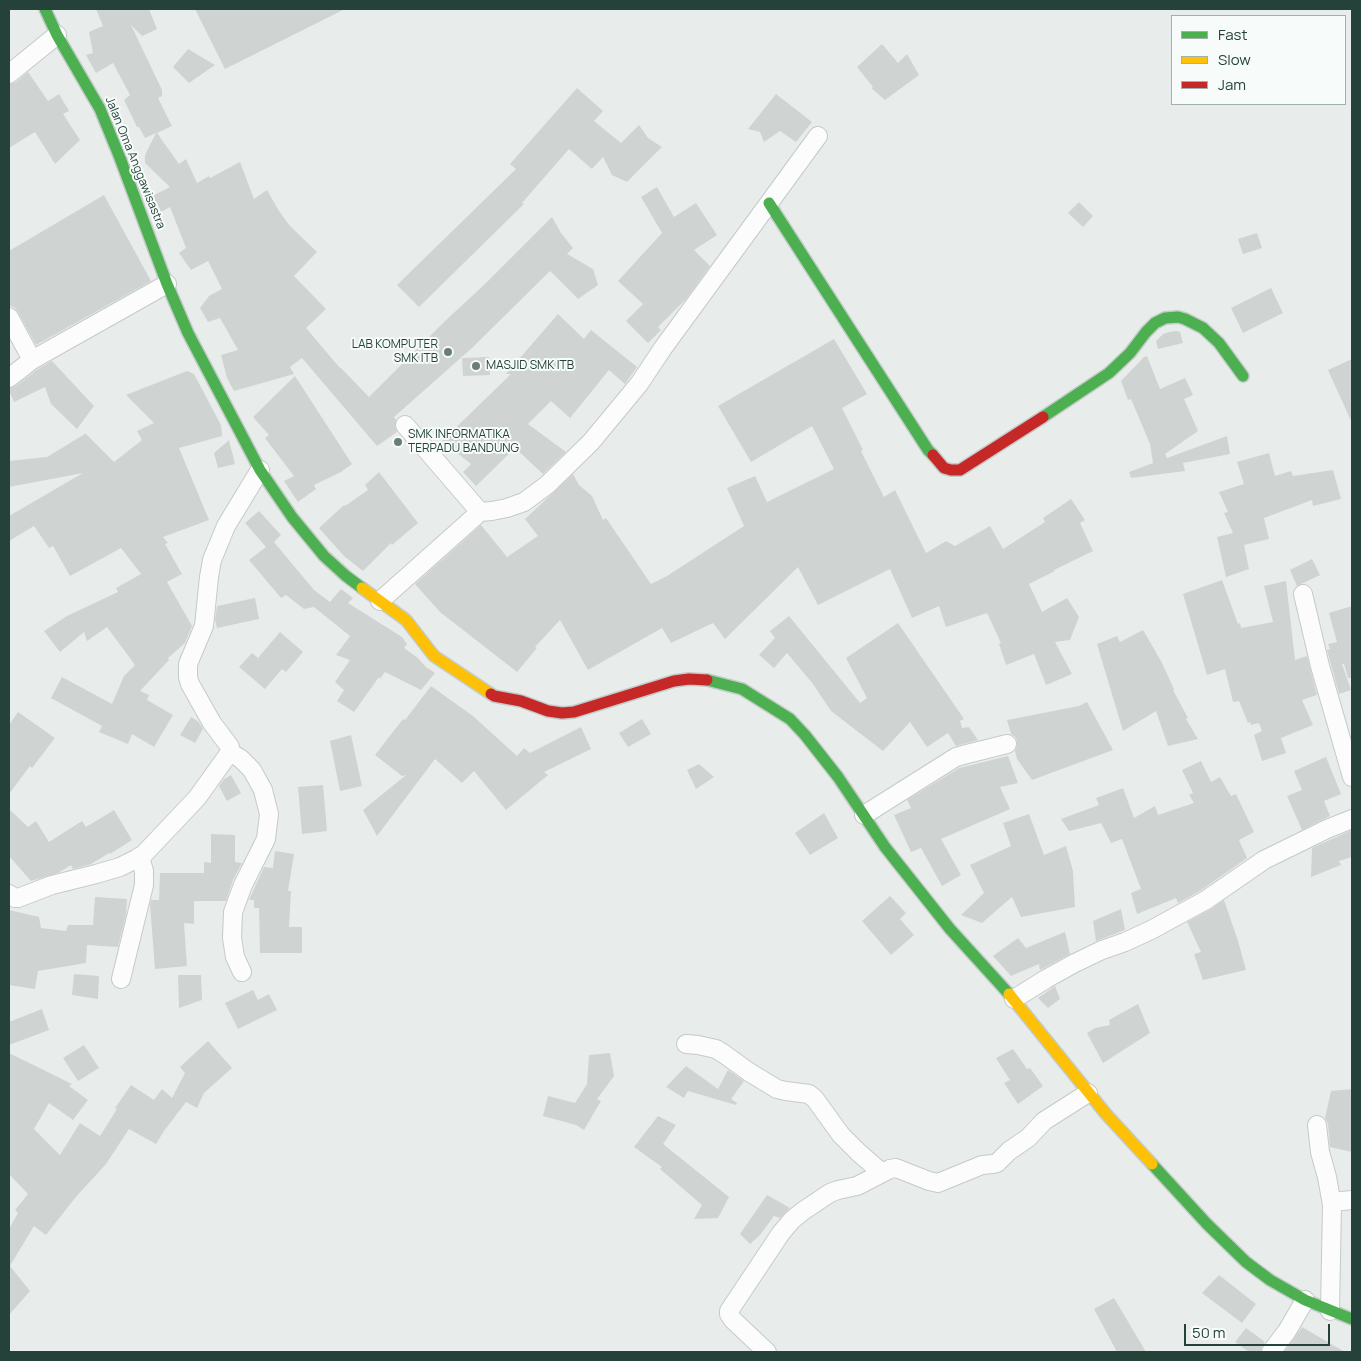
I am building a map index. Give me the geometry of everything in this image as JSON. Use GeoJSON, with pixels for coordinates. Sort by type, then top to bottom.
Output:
{"type":"FeatureCollection","features":[{"type":"Feature","properties":{"kind":"main road","name":"Jalan Oma Anggawisastra"},"geometry":{"type":"LineString","coordinates":[[45,9],[57,35],[100,109],[167,284],[188,333],[260,470],[292,517],[324,556],[346,576],[406,620],[434,656],[494,696],[520,701],[548,711],[574,712],[674,681],[704,679],[742,689],[790,719],[838,777],[885,846],[950,929],[1014,999],[1088,1093],[1207,1224],[1246,1262],[1270,1280],[1305,1300],[1352,1319]]}},
{"type":"Feature","properties":{"kind":"main road"},"geometry":{"type":"LineString","coordinates":[[769,204],[928,450],[944,468],[960,470],[969,465],[1089,387],[1109,373],[1130,353],[1155,323],[1166,318],[1185,318],[1203,328],[1219,343],[1243,376]]}},
{"type":"Feature","properties":{"kind":"street"},"geometry":{"type":"LineString","coordinates":[[9,74],[57,35]]}},
{"type":"Feature","properties":{"kind":"street"},"geometry":{"type":"LineString","coordinates":[[380,600],[480,512],[500,509],[524,502],[547,485],[592,442],[639,384],[663,348],[818,136]]}},
{"type":"Feature","properties":{"kind":"street"},"geometry":{"type":"LineString","coordinates":[[9,378],[32,360],[167,284]]}},
{"type":"Feature","properties":{"kind":"street"},"geometry":{"type":"LineString","coordinates":[[9,317],[32,360]]}},
{"type":"Feature","properties":{"kind":"street"},"geometry":{"type":"LineString","coordinates":[[405,425],[480,512]]}},
{"type":"Feature","properties":{"kind":"street"},"geometry":{"type":"LineString","coordinates":[[9,894],[18,898],[52,885],[120,867],[140,857],[197,798],[230,752],[230,747],[212,723],[190,684],[188,664],[204,626],[212,560],[226,526],[260,470]]}},
{"type":"Feature","properties":{"kind":"street"},"geometry":{"type":"LineString","coordinates":[[1303,594],[1320,666],[1352,777]]}},
{"type":"Feature","properties":{"kind":"street"},"geometry":{"type":"LineString","coordinates":[[864,815],[956,757],[1008,744]]}},
{"type":"Feature","properties":{"kind":"street"},"geometry":{"type":"LineString","coordinates":[[230,752],[241,759],[252,770],[263,790],[269,814],[266,839],[243,885],[233,912],[232,938],[235,956],[242,972]]}},
{"type":"Feature","properties":{"kind":"street"},"geometry":{"type":"LineString","coordinates":[[1014,999],[1073,964],[1151,930],[1206,900],[1264,860],[1327,829],[1352,820]]}},
{"type":"Feature","properties":{"kind":"street"},"geometry":{"type":"LineString","coordinates":[[121,979],[144,884],[144,871],[140,857]]}},
{"type":"Feature","properties":{"kind":"street"},"geometry":{"type":"LineString","coordinates":[[686,1044],[716,1049],[776,1089],[809,1094],[815,1099],[841,1135],[882,1173]]}},
{"type":"Feature","properties":{"kind":"street"},"geometry":{"type":"LineString","coordinates":[[767,1352],[729,1314],[731,1308],[773,1246],[792,1220],[803,1211],[830,1193],[857,1186],[896,1168],[929,1182],[938,1183],[982,1164],[997,1163],[1008,1151],[1028,1138],[1044,1121],[1088,1093]]}},
{"type":"Feature","properties":{"kind":"street"},"geometry":{"type":"LineString","coordinates":[[1317,1125],[1320,1152],[1332,1202],[1330,1310]]}},
{"type":"Feature","properties":{"kind":"street"},"geometry":{"type":"LineString","coordinates":[[1332,1202],[1352,1200]]}},
{"type":"Feature","properties":{"kind":"street"},"geometry":{"type":"LineString","coordinates":[[1271,1352],[1287,1331],[1305,1300]]}},
{"type":"Feature","properties":{"kind":"building"},"geometry":{"type":"Polygon","coordinates":[[[96,9],[149,9],[157,29],[142,36],[131,25],[162,90],[162,96],[158,98],[172,126],[157,133],[179,164],[186,159],[197,183],[240,162],[254,199],[267,190],[290,226],[317,252],[294,276],[326,309],[306,328],[340,368],[369,397],[552,217],[561,233],[573,248],[567,254],[593,269],[598,285],[578,299],[550,271],[472,348],[394,417],[397,432],[377,446],[302,358],[290,367],[294,374],[234,391],[227,378],[221,355],[238,350],[220,318],[208,322],[200,308],[209,296],[222,289],[208,261],[191,270],[179,253],[186,248],[170,207],[161,212],[157,203],[150,197],[170,187],[145,163],[145,155],[156,133],[145,138],[139,127],[137,127],[124,100],[130,95],[113,63],[96,73],[86,55],[93,53],[89,32],[103,26],[96,9]]]}},
{"type":"Feature","properties":{"kind":"building"},"geometry":{"type":"Polygon","coordinates":[[[195,9],[345,9],[225,69],[195,9]]]}},
{"type":"Feature","properties":{"kind":"building"},"geometry":{"type":"Polygon","coordinates":[[[882,44],[898,63],[907,54],[919,75],[885,100],[871,88],[873,87],[857,67],[882,44]]]}},
{"type":"Feature","properties":{"kind":"building"},"geometry":{"type":"Polygon","coordinates":[[[188,49],[215,65],[189,83],[173,67],[188,49]]]}},
{"type":"Feature","properties":{"kind":"building"},"geometry":{"type":"Polygon","coordinates":[[[28,72],[48,101],[59,94],[69,111],[63,114],[80,140],[55,164],[35,132],[9,148],[9,84],[16,82],[28,72]]]}},
{"type":"Feature","properties":{"kind":"building"},"geometry":{"type":"Polygon","coordinates":[[[577,88],[603,111],[594,121],[621,143],[639,125],[648,138],[662,147],[627,182],[612,175],[603,157],[592,169],[569,149],[522,203],[524,204],[419,307],[397,285],[516,169],[510,164],[577,88]]]}},
{"type":"Feature","properties":{"kind":"building"},"geometry":{"type":"Polygon","coordinates":[[[776,94],[812,122],[796,142],[780,131],[764,142],[760,132],[748,129],[776,94]]]}},
{"type":"Feature","properties":{"kind":"building"},"geometry":{"type":"Polygon","coordinates":[[[657,187],[674,217],[696,203],[717,235],[694,250],[710,266],[686,299],[658,327],[661,330],[648,343],[626,321],[643,304],[618,281],[662,233],[641,197],[657,187]]]}},
{"type":"Feature","properties":{"kind":"building"},"geometry":{"type":"Polygon","coordinates":[[[104,195],[151,281],[36,345],[18,312],[9,305],[9,251],[104,195]]]}},
{"type":"Feature","properties":{"kind":"building"},"geometry":{"type":"Polygon","coordinates":[[[1079,202],[1093,216],[1083,227],[1068,213],[1079,202]]]}},
{"type":"Feature","properties":{"kind":"building"},"geometry":{"type":"Polygon","coordinates":[[[1257,233],[1262,248],[1243,254],[1238,239],[1257,233]]]}},
{"type":"Feature","properties":{"kind":"building"},"geometry":{"type":"Polygon","coordinates":[[[1271,288],[1283,313],[1243,333],[1231,308],[1271,288]]]}},
{"type":"Feature","properties":{"kind":"building"},"geometry":{"type":"Polygon","coordinates":[[[558,314],[584,339],[591,330],[637,367],[625,384],[609,370],[570,418],[551,401],[528,424],[566,452],[543,474],[515,448],[476,486],[463,472],[471,464],[442,441],[511,374],[506,374],[558,314]]]}},
{"type":"Feature","properties":{"kind":"building"},"geometry":{"type":"Polygon","coordinates":[[[1180,332],[1183,343],[1158,349],[1156,341],[1163,334],[1180,332]]]}},
{"type":"Feature","properties":{"kind":"building"},"geometry":{"type":"Polygon","coordinates":[[[834,339],[867,394],[842,408],[884,497],[895,490],[926,553],[946,541],[955,546],[990,526],[1003,549],[1045,522],[1043,518],[1071,499],[1085,520],[1080,523],[1093,551],[1029,584],[1042,612],[1067,598],[1079,617],[1070,640],[1055,642],[1072,674],[1046,685],[1034,654],[1006,665],[999,644],[1001,643],[987,613],[946,627],[939,606],[912,618],[890,569],[818,605],[798,567],[725,639],[713,623],[671,643],[662,628],[588,670],[560,620],[535,647],[537,648],[517,672],[440,612],[415,584],[481,525],[507,557],[538,536],[525,519],[573,474],[579,485],[592,496],[603,520],[606,518],[651,584],[667,576],[744,526],[727,488],[755,476],[767,502],[834,469],[812,426],[751,462],[718,406],[834,339]]]}},
{"type":"Feature","properties":{"kind":"building"},"geometry":{"type":"Polygon","coordinates":[[[1147,356],[1160,389],[1185,378],[1193,395],[1184,399],[1198,431],[1165,454],[1167,458],[1227,436],[1230,454],[1183,463],[1185,471],[1131,478],[1129,472],[1153,463],[1150,444],[1131,399],[1128,400],[1121,381],[1147,356]]]}},
{"type":"Feature","properties":{"kind":"building","name":"MASJID SMK ITB"},"geometry":{"type":"Polygon","coordinates":[[[489,357],[490,375],[463,376],[462,358],[489,357]]]}},
{"type":"Feature","properties":{"kind":"building"},"geometry":{"type":"Polygon","coordinates":[[[1352,359],[1352,423],[1328,370],[1352,359]]]}},
{"type":"Feature","properties":{"kind":"building"},"geometry":{"type":"Polygon","coordinates":[[[52,361],[94,406],[77,429],[51,404],[45,387],[14,402],[9,391],[9,388],[16,386],[52,361]]]}},
{"type":"Feature","properties":{"kind":"building"},"geometry":{"type":"Polygon","coordinates":[[[187,371],[194,374],[221,425],[222,436],[179,448],[209,520],[163,537],[168,543],[165,544],[182,574],[167,582],[192,626],[185,643],[168,658],[169,660],[140,691],[149,695],[147,700],[173,715],[154,747],[132,734],[128,744],[99,732],[102,726],[51,698],[62,677],[112,704],[124,676],[135,665],[107,627],[87,641],[84,632],[60,652],[44,631],[67,616],[118,592],[116,588],[141,574],[121,548],[70,576],[53,546],[49,548],[34,526],[9,541],[9,516],[83,473],[9,487],[9,461],[47,457],[85,434],[84,432],[114,462],[142,440],[137,431],[154,423],[126,395],[187,371]]]}},
{"type":"Feature","properties":{"kind":"building"},"geometry":{"type":"Polygon","coordinates":[[[295,376],[352,464],[341,472],[314,485],[316,489],[298,502],[284,481],[294,476],[265,438],[269,435],[253,417],[295,376]]]}},
{"type":"Feature","properties":{"kind":"building"},"geometry":{"type":"Polygon","coordinates":[[[229,440],[235,464],[218,468],[214,453],[229,440]]]}},
{"type":"Feature","properties":{"kind":"building"},"geometry":{"type":"Polygon","coordinates":[[[1269,453],[1275,476],[1291,471],[1293,476],[1333,470],[1341,499],[1313,506],[1312,500],[1264,518],[1269,539],[1244,545],[1249,569],[1226,577],[1217,537],[1233,533],[1224,513],[1228,512],[1219,492],[1244,484],[1237,462],[1269,453]]]}},
{"type":"Feature","properties":{"kind":"building"},"geometry":{"type":"Polygon","coordinates":[[[379,472],[418,523],[392,545],[391,543],[363,571],[344,556],[319,528],[344,505],[368,490],[365,485],[379,472]]]}},
{"type":"Feature","properties":{"kind":"building"},"geometry":{"type":"Polygon","coordinates":[[[259,511],[281,535],[274,542],[314,590],[330,602],[341,589],[353,598],[348,603],[402,637],[407,644],[404,648],[435,673],[421,690],[385,672],[380,679],[379,677],[354,712],[337,701],[344,690],[335,682],[350,660],[336,655],[350,636],[314,607],[304,609],[286,595],[281,598],[249,560],[266,547],[245,523],[259,511]]]}},
{"type":"Feature","properties":{"kind":"building"},"geometry":{"type":"Polygon","coordinates":[[[1312,559],[1320,575],[1297,586],[1290,570],[1312,559]]]}},
{"type":"Feature","properties":{"kind":"building"},"geometry":{"type":"Polygon","coordinates":[[[1222,580],[1241,628],[1273,622],[1264,586],[1286,581],[1295,660],[1307,656],[1317,695],[1302,700],[1313,725],[1281,738],[1286,753],[1262,761],[1254,735],[1262,731],[1259,723],[1251,725],[1250,722],[1248,723],[1239,701],[1233,702],[1225,669],[1207,675],[1183,594],[1222,580]]]}},
{"type":"Feature","properties":{"kind":"building"},"geometry":{"type":"Polygon","coordinates":[[[255,598],[259,619],[217,628],[215,620],[217,606],[255,598]]]}},
{"type":"Feature","properties":{"kind":"building"},"geometry":{"type":"Polygon","coordinates":[[[1352,606],[1352,678],[1348,678],[1344,664],[1342,664],[1351,690],[1339,694],[1327,650],[1330,649],[1328,644],[1337,642],[1329,613],[1352,606]]]}},
{"type":"Feature","properties":{"kind":"building"},"geometry":{"type":"Polygon","coordinates":[[[789,616],[860,703],[867,698],[846,658],[898,623],[964,719],[960,721],[962,728],[969,727],[978,740],[956,746],[948,733],[927,747],[910,722],[883,751],[831,711],[813,684],[787,653],[774,668],[759,655],[775,638],[770,631],[789,616]]]}},
{"type":"Feature","properties":{"kind":"building"},"geometry":{"type":"Polygon","coordinates":[[[1143,630],[1161,661],[1173,690],[1188,718],[1186,719],[1198,739],[1168,746],[1156,711],[1123,731],[1097,644],[1117,636],[1120,642],[1143,630]]]}},
{"type":"Feature","properties":{"kind":"building"},"geometry":{"type":"Polygon","coordinates":[[[280,632],[303,652],[286,672],[282,669],[265,689],[239,667],[252,653],[258,658],[280,632]]]}},
{"type":"Feature","properties":{"kind":"building"},"geometry":{"type":"Polygon","coordinates":[[[431,686],[473,716],[517,756],[524,748],[530,753],[581,727],[591,749],[544,772],[548,775],[506,810],[474,771],[462,783],[435,759],[377,836],[363,810],[406,775],[402,776],[375,755],[431,686]]]}},
{"type":"Feature","properties":{"kind":"building"},"geometry":{"type":"Polygon","coordinates":[[[1087,702],[1113,750],[1032,780],[1017,759],[1015,751],[1017,741],[1011,734],[1007,720],[1079,706],[1087,702]]]}},
{"type":"Feature","properties":{"kind":"building"},"geometry":{"type":"Polygon","coordinates":[[[18,712],[55,738],[32,768],[30,766],[9,794],[9,725],[18,712]]]}},
{"type":"Feature","properties":{"kind":"building"},"geometry":{"type":"Polygon","coordinates":[[[191,717],[199,722],[203,729],[195,743],[180,735],[191,717]]]}},
{"type":"Feature","properties":{"kind":"building"},"geometry":{"type":"Polygon","coordinates":[[[642,719],[651,734],[628,747],[619,733],[642,719]]]}},
{"type":"Feature","properties":{"kind":"building"},"geometry":{"type":"Polygon","coordinates":[[[351,735],[362,786],[340,791],[330,741],[351,735]]]}},
{"type":"Feature","properties":{"kind":"building"},"geometry":{"type":"Polygon","coordinates":[[[1008,756],[1018,783],[1000,787],[1010,809],[941,839],[961,875],[942,886],[921,848],[911,852],[894,815],[911,808],[907,800],[959,768],[1008,756]]]}},
{"type":"Feature","properties":{"kind":"building"},"geometry":{"type":"Polygon","coordinates":[[[1326,757],[1341,794],[1324,801],[1330,816],[1302,830],[1287,796],[1302,790],[1294,771],[1326,757]]]}},
{"type":"Feature","properties":{"kind":"building"},"geometry":{"type":"Polygon","coordinates":[[[1201,761],[1211,782],[1220,777],[1231,796],[1236,794],[1254,832],[1239,840],[1247,858],[1200,891],[1178,903],[1176,898],[1137,914],[1131,893],[1141,889],[1122,839],[1111,843],[1101,823],[1069,831],[1061,819],[1099,805],[1096,798],[1123,788],[1134,818],[1155,806],[1158,815],[1194,803],[1189,795],[1193,793],[1182,770],[1201,761]]]}},
{"type":"Feature","properties":{"kind":"building"},"geometry":{"type":"Polygon","coordinates":[[[699,764],[714,777],[696,789],[687,770],[699,764]]]}},
{"type":"Feature","properties":{"kind":"building"},"geometry":{"type":"Polygon","coordinates":[[[231,775],[241,793],[227,801],[219,786],[224,779],[231,775]]]}},
{"type":"Feature","properties":{"kind":"building"},"geometry":{"type":"Polygon","coordinates":[[[323,785],[327,831],[302,834],[298,787],[323,785]]]}},
{"type":"Feature","properties":{"kind":"building"},"geometry":{"type":"Polygon","coordinates":[[[9,809],[28,827],[36,821],[49,842],[82,821],[86,827],[114,810],[132,840],[91,864],[73,869],[71,865],[58,873],[31,881],[9,856],[9,809]]]}},
{"type":"Feature","properties":{"kind":"building"},"geometry":{"type":"Polygon","coordinates":[[[824,813],[838,838],[810,855],[795,833],[824,813]]]}},
{"type":"Feature","properties":{"kind":"building"},"geometry":{"type":"Polygon","coordinates":[[[1029,814],[1044,855],[1066,846],[1073,871],[1075,907],[1021,917],[1012,897],[982,923],[961,915],[984,893],[970,865],[1011,846],[1003,823],[1029,814]]]}},
{"type":"Feature","properties":{"kind":"building"},"geometry":{"type":"Polygon","coordinates":[[[1352,830],[1352,857],[1339,861],[1341,865],[1311,877],[1312,848],[1352,830]]]}},
{"type":"Feature","properties":{"kind":"building"},"geometry":{"type":"Polygon","coordinates":[[[211,834],[235,835],[235,862],[242,863],[233,880],[226,901],[194,901],[194,924],[184,923],[187,966],[155,969],[150,905],[151,900],[159,900],[160,873],[204,873],[204,862],[211,863],[211,834]]]}},
{"type":"Feature","properties":{"kind":"building"},"geometry":{"type":"Polygon","coordinates":[[[275,851],[294,854],[288,891],[291,891],[289,927],[302,927],[302,953],[260,953],[259,908],[254,908],[254,900],[249,900],[264,867],[273,868],[275,851]]]}},
{"type":"Feature","properties":{"kind":"building"},"geometry":{"type":"Polygon","coordinates":[[[890,896],[906,913],[900,919],[914,935],[891,955],[862,921],[890,896]]]}},
{"type":"Feature","properties":{"kind":"building"},"geometry":{"type":"Polygon","coordinates":[[[95,897],[127,899],[126,915],[118,947],[87,945],[86,963],[38,971],[35,989],[9,985],[9,910],[39,917],[41,928],[66,931],[68,925],[93,925],[95,897]]]}},
{"type":"Feature","properties":{"kind":"building"},"geometry":{"type":"Polygon","coordinates":[[[1224,900],[1246,970],[1203,980],[1194,954],[1201,952],[1187,922],[1224,900]]]}},
{"type":"Feature","properties":{"kind":"building"},"geometry":{"type":"Polygon","coordinates":[[[1121,909],[1125,930],[1096,941],[1093,921],[1121,909]]]}},
{"type":"Feature","properties":{"kind":"building"},"geometry":{"type":"Polygon","coordinates":[[[1065,932],[1070,954],[1040,970],[1039,964],[1011,976],[993,956],[1018,938],[1026,948],[1065,932]]]}},
{"type":"Feature","properties":{"kind":"building"},"geometry":{"type":"Polygon","coordinates":[[[74,974],[99,976],[98,999],[72,995],[74,974]]]}},
{"type":"Feature","properties":{"kind":"building"},"geometry":{"type":"Polygon","coordinates":[[[178,975],[201,975],[202,1000],[179,1008],[178,975]]]}},
{"type":"Feature","properties":{"kind":"building"},"geometry":{"type":"Polygon","coordinates":[[[1055,986],[1060,999],[1048,1008],[1038,998],[1055,986]]]}},
{"type":"Feature","properties":{"kind":"building"},"geometry":{"type":"Polygon","coordinates":[[[253,990],[258,1000],[269,994],[277,1010],[238,1029],[225,1003],[253,990]]]}},
{"type":"Feature","properties":{"kind":"building"},"geometry":{"type":"Polygon","coordinates":[[[1138,1004],[1150,1033],[1103,1063],[1087,1033],[1095,1028],[1110,1025],[1109,1020],[1138,1004]]]}},
{"type":"Feature","properties":{"kind":"building"},"geometry":{"type":"Polygon","coordinates":[[[42,1009],[49,1030],[9,1045],[9,1022],[42,1009]]]}},
{"type":"Feature","properties":{"kind":"building"},"geometry":{"type":"Polygon","coordinates":[[[208,1041],[232,1068],[204,1093],[197,1108],[186,1102],[156,1144],[129,1129],[106,1164],[75,1198],[46,1235],[34,1226],[10,1266],[30,1291],[9,1315],[9,1229],[18,1213],[15,1210],[28,1194],[9,1174],[9,1053],[72,1084],[69,1086],[88,1100],[73,1120],[49,1103],[34,1129],[60,1155],[80,1123],[100,1136],[117,1109],[115,1108],[131,1085],[154,1100],[162,1089],[172,1098],[185,1073],[180,1067],[208,1041]]]}},
{"type":"Feature","properties":{"kind":"building"},"geometry":{"type":"Polygon","coordinates":[[[84,1045],[99,1068],[78,1081],[63,1058],[84,1045]]]}},
{"type":"Feature","properties":{"kind":"building"},"geometry":{"type":"Polygon","coordinates":[[[1013,1049],[1027,1069],[1030,1068],[1043,1086],[1018,1104],[1004,1083],[1010,1080],[996,1058],[1013,1049]]]}},
{"type":"Feature","properties":{"kind":"building"},"geometry":{"type":"Polygon","coordinates":[[[610,1053],[614,1076],[597,1099],[601,1101],[584,1130],[576,1125],[543,1116],[548,1096],[575,1103],[587,1084],[589,1055],[610,1053]]]}},
{"type":"Feature","properties":{"kind":"building"},"geometry":{"type":"Polygon","coordinates":[[[686,1066],[718,1089],[728,1070],[744,1081],[731,1099],[737,1103],[736,1105],[688,1091],[684,1098],[666,1087],[686,1066]]]}},
{"type":"Feature","properties":{"kind":"building"},"geometry":{"type":"Polygon","coordinates":[[[1352,1089],[1352,1152],[1330,1147],[1328,1124],[1325,1118],[1331,1091],[1352,1089]]]}},
{"type":"Feature","properties":{"kind":"building"},"geometry":{"type":"Polygon","coordinates":[[[658,1116],[676,1125],[663,1144],[729,1197],[718,1218],[694,1219],[702,1205],[660,1169],[662,1167],[634,1147],[658,1116]]]}},
{"type":"Feature","properties":{"kind":"building"},"geometry":{"type":"Polygon","coordinates":[[[767,1195],[790,1208],[780,1218],[774,1216],[760,1235],[750,1244],[740,1234],[767,1195]]]}},
{"type":"Feature","properties":{"kind":"building"},"geometry":{"type":"Polygon","coordinates":[[[1219,1275],[1256,1304],[1242,1323],[1202,1293],[1219,1275]]]}},
{"type":"Feature","properties":{"kind":"building"},"geometry":{"type":"Polygon","coordinates":[[[1114,1298],[1146,1352],[1117,1352],[1094,1309],[1114,1298]]]}},
{"type":"Feature","properties":{"kind":"building"},"geometry":{"type":"Polygon","coordinates":[[[1302,1327],[1345,1352],[1284,1352],[1302,1327]]]}},
{"type":"Feature","properties":{"kind":"building"},"geometry":{"type":"Polygon","coordinates":[[[1246,1328],[1265,1342],[1261,1352],[1249,1352],[1235,1342],[1246,1328]]]}},
{"type":"Feature","properties":{"kind":"traffic: fast"},"geometry":{"type":"LineString","coordinates":[[45,9],[57,35],[100,109],[167,284],[188,333],[260,470],[292,517],[324,556],[362,588]]}},
{"type":"Feature","properties":{"kind":"traffic: fast"},"geometry":{"type":"LineString","coordinates":[[769,203],[933,455]]}},
{"type":"Feature","properties":{"kind":"traffic: fast"},"geometry":{"type":"LineString","coordinates":[[1043,417],[1109,373],[1130,353],[1155,323],[1165,318],[1178,317],[1203,328],[1219,343],[1243,376]]}},
{"type":"Feature","properties":{"kind":"traffic: fast"},"geometry":{"type":"LineString","coordinates":[[707,680],[742,689],[790,719],[838,777],[885,847],[950,929],[1009,994]]}},
{"type":"Feature","properties":{"kind":"traffic: fast"},"geometry":{"type":"LineString","coordinates":[[1152,1164],[1207,1224],[1246,1262],[1270,1280],[1305,1300],[1352,1319]]}},
{"type":"Feature","properties":{"kind":"traffic: slow"},"geometry":{"type":"LineString","coordinates":[[362,588],[406,620],[434,656],[491,694]]}},
{"type":"Feature","properties":{"kind":"traffic: slow"},"geometry":{"type":"LineString","coordinates":[[1009,994],[1106,1114],[1152,1164]]}},
{"type":"Feature","properties":{"kind":"traffic: jam"},"geometry":{"type":"LineString","coordinates":[[933,455],[944,468],[960,470],[1043,417]]}},
{"type":"Feature","properties":{"kind":"traffic: jam"},"geometry":{"type":"LineString","coordinates":[[491,694],[521,701],[548,711],[562,713],[574,712],[674,681],[689,679],[707,680]]}},
{"type":"Feature","properties":{"kind":"place","name":"LAB KOMPUTER SMK ITB"},"geometry":{"type":"Point","coordinates":[448,352]}},
{"type":"Feature","properties":{"kind":"place","name":"MASJID SMK ITB"},"geometry":{"type":"Point","coordinates":[476,366]}},
{"type":"Feature","properties":{"kind":"place","name":"SMK INFORMATIKA TERPADU BANDUNG"},"geometry":{"type":"Point","coordinates":[398,442]}}]}
